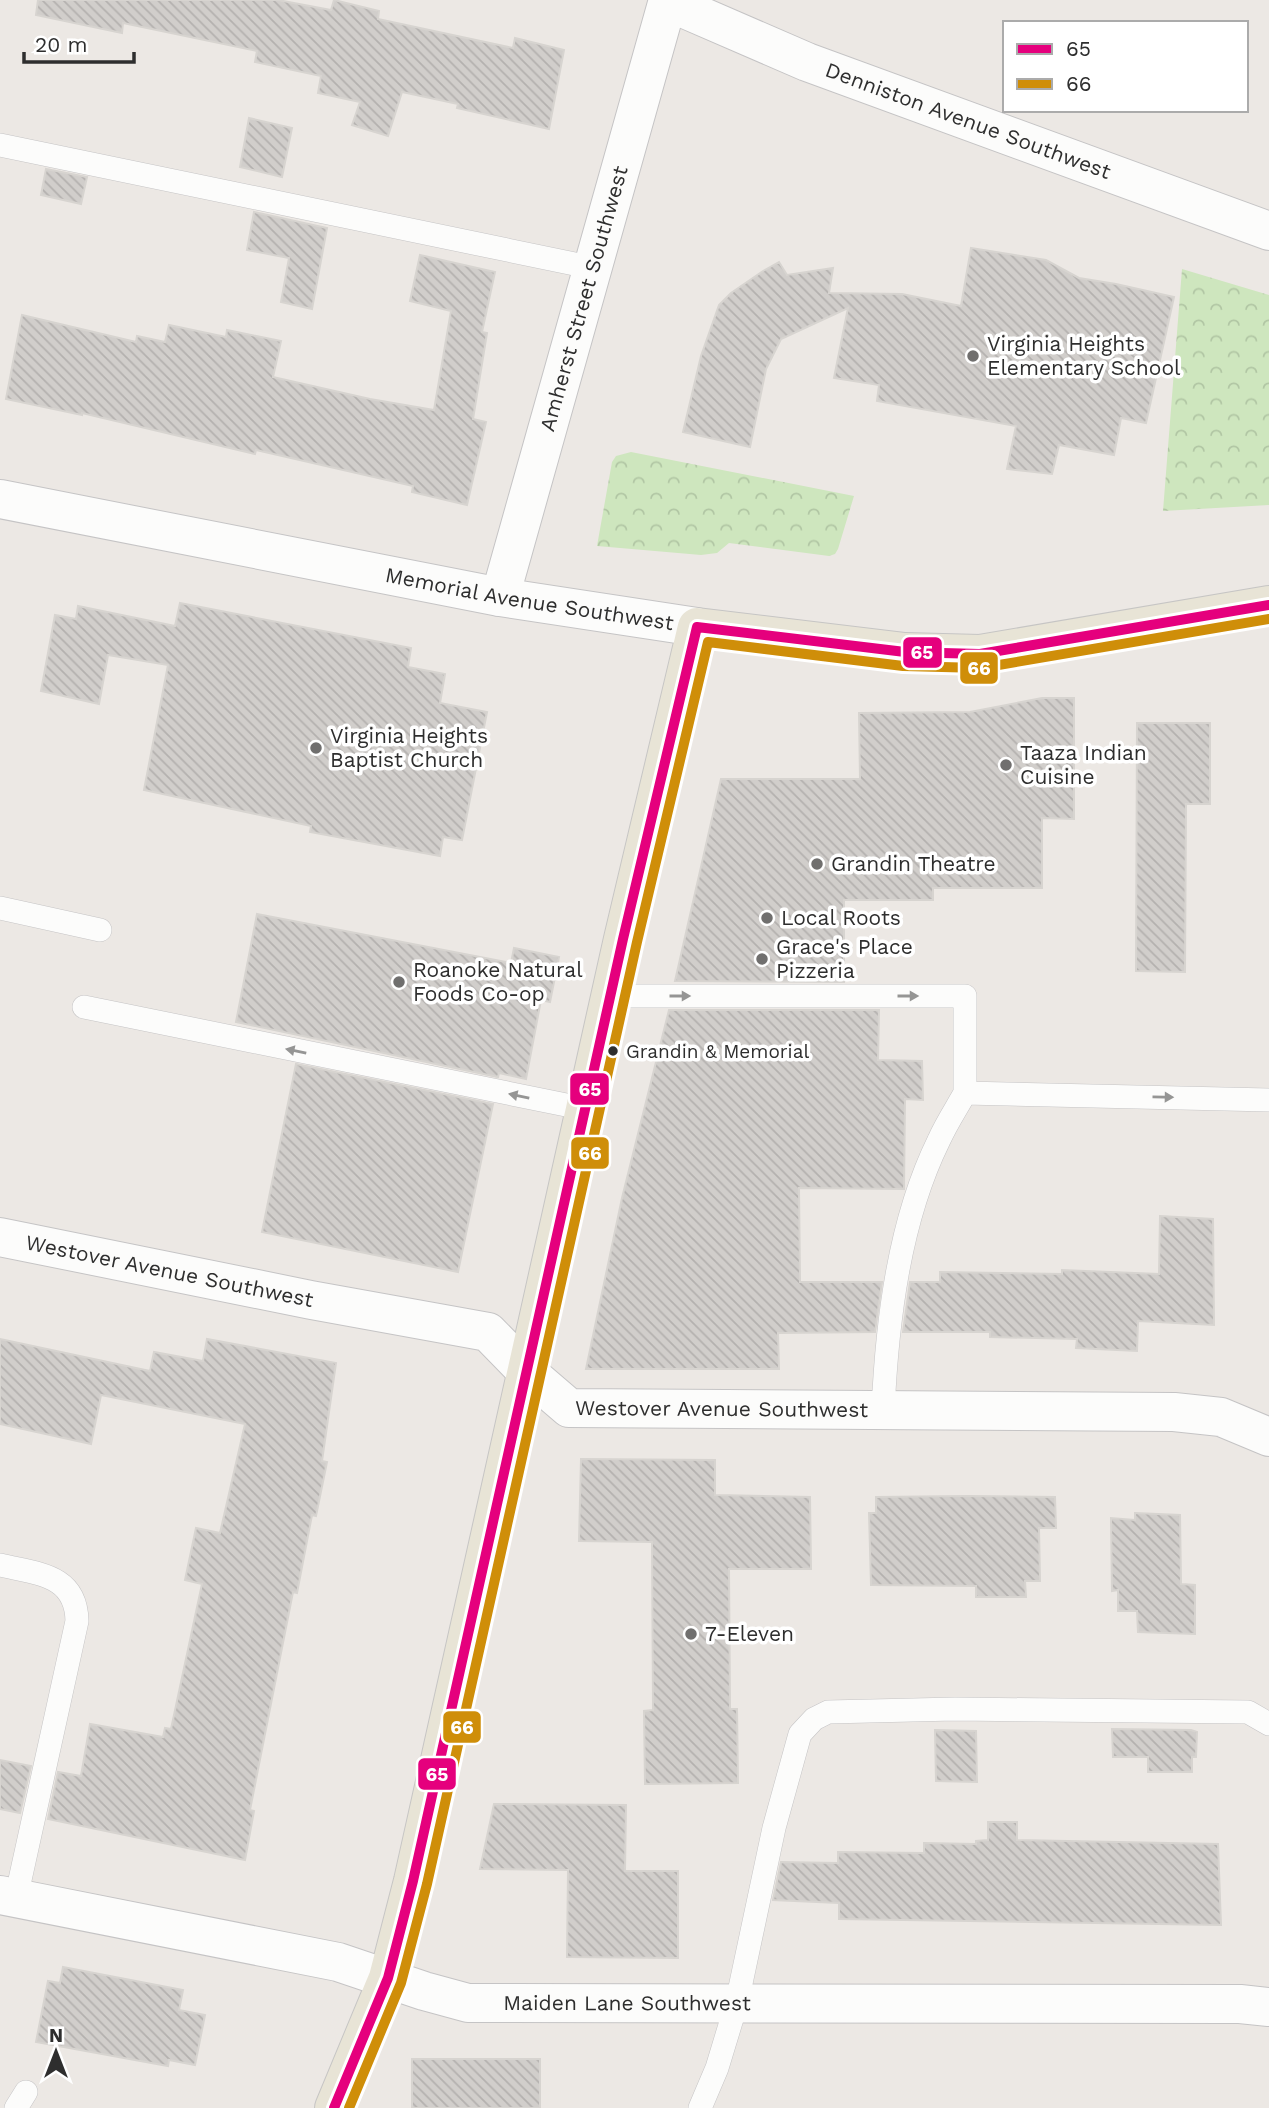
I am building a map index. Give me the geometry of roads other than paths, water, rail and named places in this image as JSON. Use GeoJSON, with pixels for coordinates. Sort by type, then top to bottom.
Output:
{"type":"FeatureCollection","features":[{"type":"Feature","properties":{"kind":"main road","name":"Memorial Avenue Southwest"},"geometry":{"type":"LineString","coordinates":[[698,627],[905,652],[980,654],[1269,605]]}},
{"type":"Feature","properties":{"kind":"main road"},"geometry":{"type":"LineString","coordinates":[[334,2108],[388,1978],[414,1881],[660,778],[698,627]]}},
{"type":"Feature","properties":{"kind":"street","name":"Denniston Avenue Southwest"},"geometry":{"type":"LineString","coordinates":[[669,0],[807,62],[1269,232]]}},
{"type":"Feature","properties":{"kind":"street","name":"Amherst Street Southwest"},"geometry":{"type":"LineString","coordinates":[[500,597],[669,0]]}},
{"type":"Feature","properties":{"kind":"street","name":"Memorial Avenue Southwest"},"geometry":{"type":"LineString","coordinates":[[0,499],[500,597],[698,627]]}},
{"type":"Feature","properties":{"kind":"street","name":"Westover Avenue Southwest"},"geometry":{"type":"LineString","coordinates":[[0,1237],[311,1300],[488,1332],[527,1372],[569,1408],[1174,1412],[1221,1417],[1269,1437]]}},
{"type":"Feature","properties":{"kind":"street","name":"Maiden Lane Southwest"},"geometry":{"type":"LineString","coordinates":[[8,1896],[338,1962],[468,2003],[1240,2004],[1269,2007]]}},
{"type":"Feature","properties":{"kind":"lane"},"geometry":{"type":"LineString","coordinates":[[0,145],[594,268]]}},
{"type":"Feature","properties":{"kind":"lane"},"geometry":{"type":"LineString","coordinates":[[0,908],[100,930]]}},
{"type":"Feature","properties":{"kind":"lane"},"geometry":{"type":"LineString","coordinates":[[612,996],[965,996],[965,1093],[938,1141],[915,1203],[898,1264],[884,1363],[883,1411]]}},
{"type":"Feature","properties":{"kind":"lane"},"geometry":{"type":"LineString","coordinates":[[84,1007],[586,1110]]}},
{"type":"Feature","properties":{"kind":"lane"},"geometry":{"type":"LineString","coordinates":[[965,1093],[1269,1100]]}},
{"type":"Feature","properties":{"kind":"lane"},"geometry":{"type":"LineString","coordinates":[[0,1565],[54,1578],[69,1590],[77,1606],[77,1621],[8,1896]]}},
{"type":"Feature","properties":{"kind":"lane"},"geometry":{"type":"LineString","coordinates":[[700,2108],[717,2068],[737,2003],[774,1828],[800,1734],[814,1719],[828,1712],[942,1710],[1248,1712],[1269,1724]]}},
{"type":"Feature","properties":{"kind":"place","name":"Virginia Heights Elementary School"},"geometry":{"type":"Point","coordinates":[973,356]}},
{"type":"Feature","properties":{"kind":"place","name":"Virginia Heights Baptist Church"},"geometry":{"type":"Point","coordinates":[316,748]}},
{"type":"Feature","properties":{"kind":"place","name":"Taaza Indian Cuisine"},"geometry":{"type":"Point","coordinates":[1006,765]}},
{"type":"Feature","properties":{"kind":"place","name":"Grandin Theatre"},"geometry":{"type":"Point","coordinates":[817,864]}},
{"type":"Feature","properties":{"kind":"place","name":"Local Roots"},"geometry":{"type":"Point","coordinates":[767,918]}},
{"type":"Feature","properties":{"kind":"place","name":"Grace's Place Pizzeria"},"geometry":{"type":"Point","coordinates":[762,959]}},
{"type":"Feature","properties":{"kind":"place","name":"Roanoke Natural Foods Co-op"},"geometry":{"type":"Point","coordinates":[399,982]}},
{"type":"Feature","properties":{"kind":"place","name":"Grandin & Memorial"},"geometry":{"type":"Point","coordinates":[613,1051]}},
{"type":"Feature","properties":{"kind":"place","name":"7-Eleven"},"geometry":{"type":"Point","coordinates":[691,1634]}}]}
